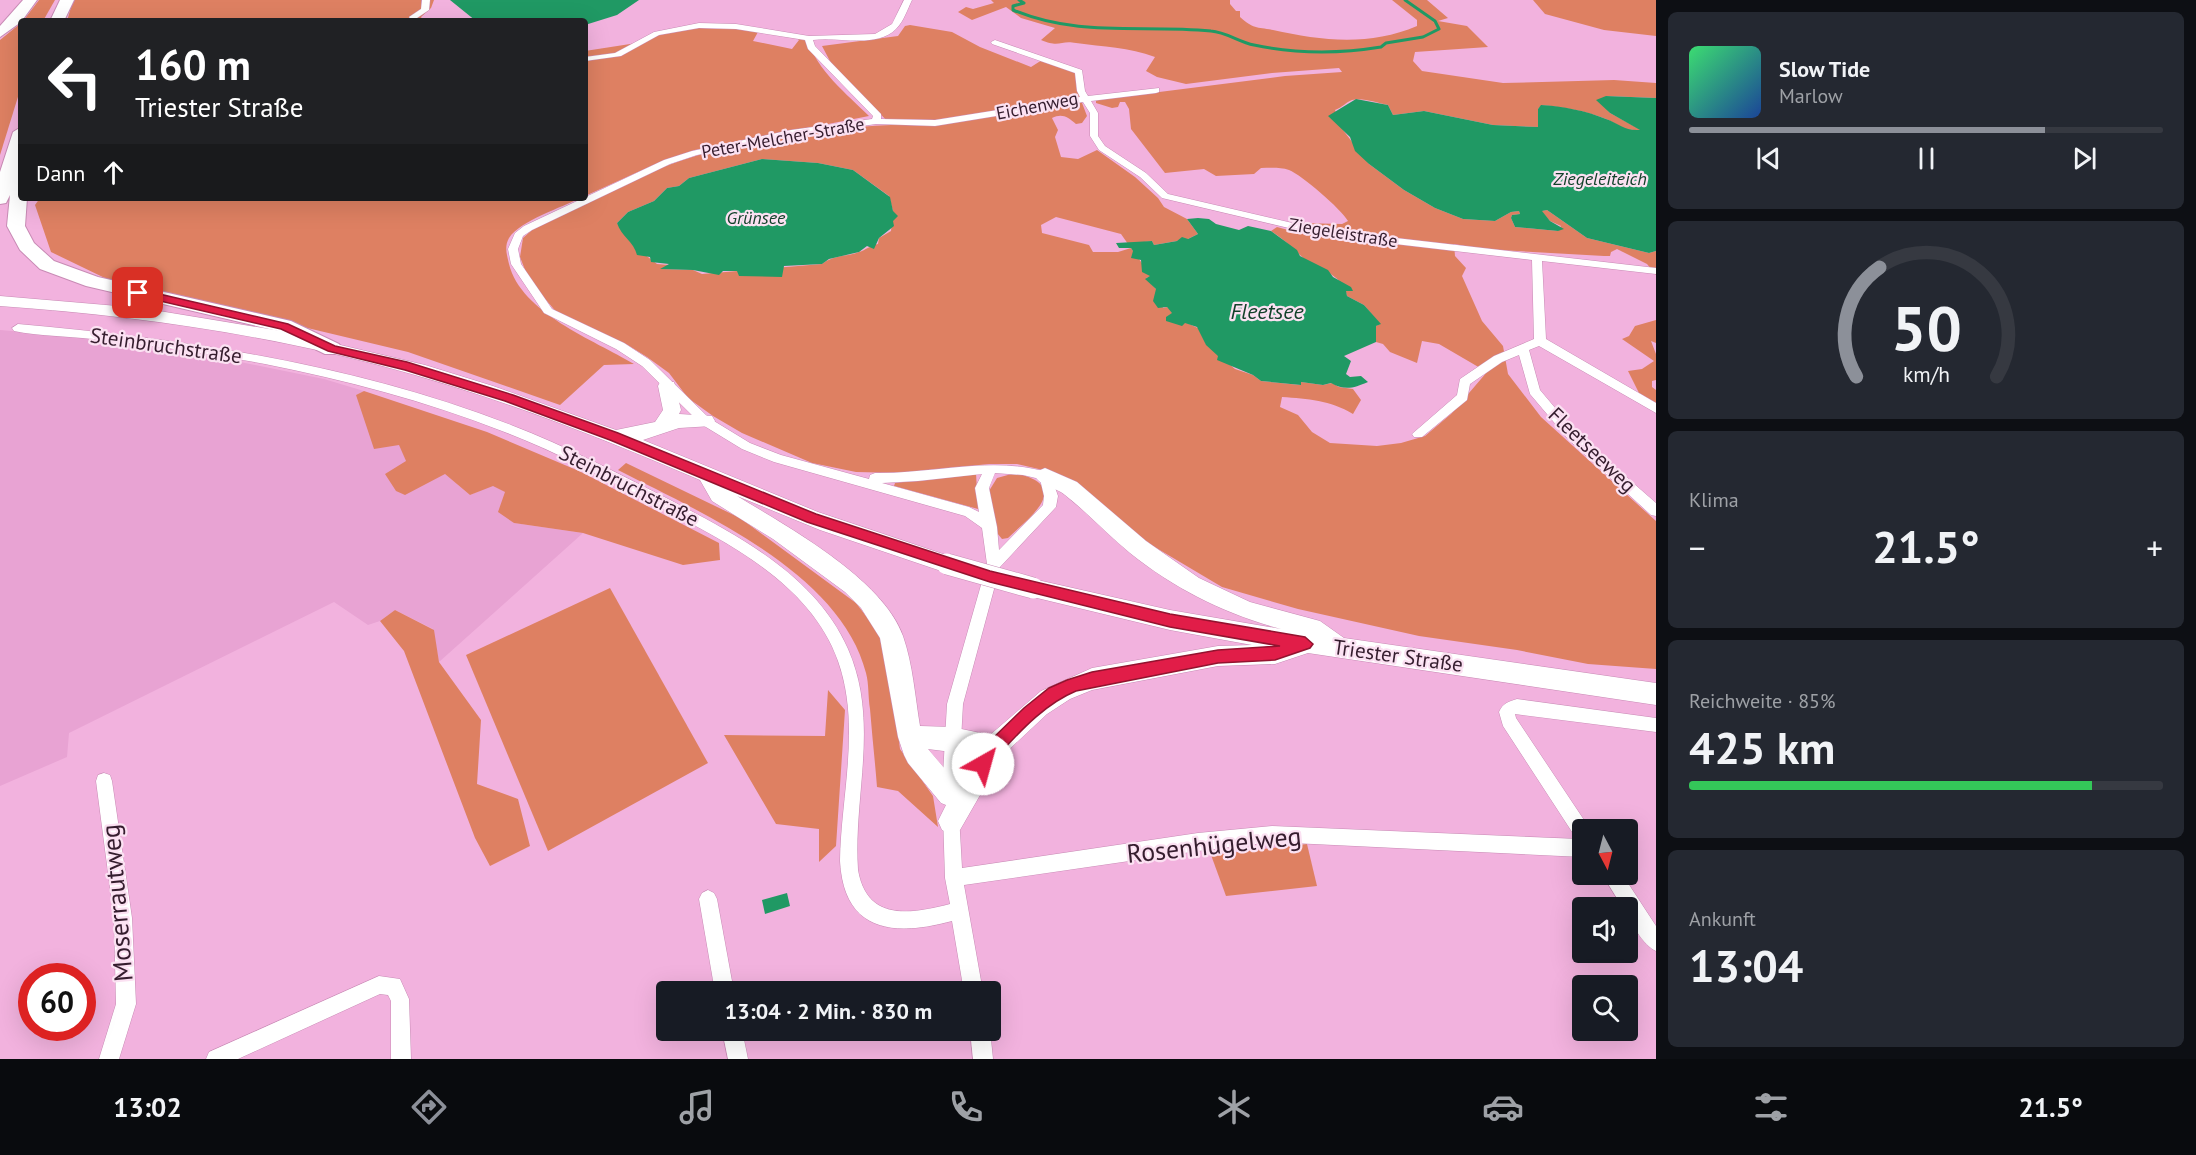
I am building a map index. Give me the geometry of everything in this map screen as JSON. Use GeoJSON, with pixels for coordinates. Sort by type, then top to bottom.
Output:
{"type":"FeatureCollection","features":[{"type":"Feature","properties":{"kind":"highway"},"geometry":{"type":"LineString","coordinates":[[0,33],[16,20],[30,0]]}},
{"type":"Feature","properties":{"kind":"highway"},"geometry":{"type":"LineString","coordinates":[[58,18],[67,0]]}},
{"type":"Feature","properties":{"kind":"highway"},"geometry":{"type":"LineString","coordinates":[[0,199],[18,142]]}},
{"type":"Feature","properties":{"kind":"highway"},"geometry":{"type":"LineString","coordinates":[[18,199],[16,226],[26,246],[47,265],[93,282],[284,326],[332,349]]}},
{"type":"Feature","properties":{"kind":"main road","name":"Triester Straße"},"geometry":{"type":"LineString","coordinates":[[0,301],[165,317],[251,331],[332,349],[475,387],[614,436],[822,522],[947,564],[1034,588],[1170,620],[1305,644],[1656,694]]}},
{"type":"Feature","properties":{"kind":"main road"},"geometry":{"type":"LineString","coordinates":[[662,426],[672,410],[673,403],[667,386]]}},
{"type":"Feature","properties":{"kind":"main road"},"geometry":{"type":"LineString","coordinates":[[614,436],[646,433],[678,421],[705,421]]}},
{"type":"Feature","properties":{"kind":"main road"},"geometry":{"type":"LineString","coordinates":[[707,475],[719,495],[780,533],[853,586],[869,601],[891,635],[897,657],[910,737],[917,755],[950,794]]}},
{"type":"Feature","properties":{"kind":"main road"},"geometry":{"type":"LineString","coordinates":[[1045,476],[1070,487],[1138,547],[1191,584],[1245,610],[1312,628],[1340,649]]}},
{"type":"Feature","properties":{"kind":"main road"},"geometry":{"type":"LineString","coordinates":[[951,821],[972,781],[994,747],[1054,693],[1092,679],[1218,656],[1275,654],[1305,644]]}},
{"type":"Feature","properties":{"kind":"main road"},"geometry":{"type":"LineString","coordinates":[[910,737],[952,739],[994,747]]}},
{"type":"Feature","properties":{"kind":"street"},"geometry":{"type":"LineString","coordinates":[[414,18],[425,10],[426,0]]}},
{"type":"Feature","properties":{"kind":"street"},"geometry":{"type":"LineString","coordinates":[[588,59],[622,53],[644,38],[691,26],[718,24],[809,38],[823,35],[870,36],[888,32],[896,23],[908,0]]}},
{"type":"Feature","properties":{"kind":"street","name":"Peter-Melcher-Straße"},"geometry":{"type":"LineString","coordinates":[[588,199],[667,162],[762,138],[876,121],[878,116],[811,47],[809,38]]}},
{"type":"Feature","properties":{"kind":"street","name":"Eichenweg"},"geometry":{"type":"LineString","coordinates":[[876,121],[934,123],[1086,99],[1081,91],[1078,72],[995,42]]}},
{"type":"Feature","properties":{"kind":"street"},"geometry":{"type":"LineString","coordinates":[[1086,99],[1156,90]]}},
{"type":"Feature","properties":{"kind":"street","name":"Ziegeleistraße"},"geometry":{"type":"LineString","coordinates":[[1086,99],[1094,113],[1094,136],[1102,148],[1143,175],[1165,196],[1318,232],[1537,259],[1604,263],[1656,271]]}},
{"type":"Feature","properties":{"kind":"street","name":"Peter-Melcher-Straße"},"geometry":{"type":"LineString","coordinates":[[583,201],[546,218],[519,235],[513,249],[516,264],[548,311],[620,346],[646,363],[705,421],[746,446],[778,459],[969,512],[990,527]]}},
{"type":"Feature","properties":{"kind":"street"},"geometry":{"type":"LineString","coordinates":[[1537,259],[1540,341]]}},
{"type":"Feature","properties":{"kind":"street","name":"Steinbruchstraße"},"geometry":{"type":"LineString","coordinates":[[18,328],[133,339],[244,357],[314,372],[431,403],[503,426],[560,450],[693,518],[746,550],[803,595],[835,635],[845,656],[856,710],[856,767],[849,845],[849,871],[853,889],[865,906],[881,917],[904,922],[959,910]]}},
{"type":"Feature","properties":{"kind":"street"},"geometry":{"type":"LineString","coordinates":[[1418,434],[1463,397],[1464,382],[1498,359],[1540,341]]}},
{"type":"Feature","properties":{"kind":"street"},"geometry":{"type":"LineString","coordinates":[[1540,341],[1656,409]]}},
{"type":"Feature","properties":{"kind":"street","name":"Fleetseeweg"},"geometry":{"type":"LineString","coordinates":[[1523,350],[1533,391],[1573,437],[1656,511]]}},
{"type":"Feature","properties":{"kind":"street","name":"Peter-Melcher-Straße"},"geometry":{"type":"LineString","coordinates":[[846,477],[895,479],[1008,466],[1045,476]]}},
{"type":"Feature","properties":{"kind":"street"},"geometry":{"type":"LineString","coordinates":[[972,981],[954,878],[950,794],[952,739],[955,704],[964,666],[994,564],[990,527],[982,488],[991,468]]}},
{"type":"Feature","properties":{"kind":"street"},"geometry":{"type":"LineString","coordinates":[[994,564],[1048,507],[1051,496],[1045,476]]}},
{"type":"Feature","properties":{"kind":"street"},"geometry":{"type":"LineString","coordinates":[[1574,819],[1509,721],[1507,712],[1517,706],[1656,725]]}},
{"type":"Feature","properties":{"kind":"street","name":"Moserrautweg"},"geometry":{"type":"LineString","coordinates":[[104,781],[123,918],[126,1004],[109,1059]]}},
{"type":"Feature","properties":{"kind":"street","name":"Rosenhügelweg"},"geometry":{"type":"LineString","coordinates":[[954,878],[1198,842],[1272,834],[1572,848]]}},
{"type":"Feature","properties":{"kind":"street"},"geometry":{"type":"LineString","coordinates":[[1618,885],[1656,942]]}},
{"type":"Feature","properties":{"kind":"street"},"geometry":{"type":"LineString","coordinates":[[708,899],[723,981]]}},
{"type":"Feature","properties":{"kind":"street"},"geometry":{"type":"LineString","coordinates":[[216,1059],[379,985],[393,986],[400,999],[401,1059]]}},
{"type":"Feature","properties":{"kind":"street"},"geometry":{"type":"LineString","coordinates":[[734,1041],[738,1059]]}},
{"type":"Feature","properties":{"kind":"street"},"geometry":{"type":"LineString","coordinates":[[981,1041],[983,1059]]}},
{"type":"Feature","properties":{"kind":"shaded area"},"geometry":{"type":"Polygon","coordinates":[[[39,0],[55,0],[45,18],[25,18],[39,0]]]}},
{"type":"Feature","properties":{"kind":"shaded area"},"geometry":{"type":"Polygon","coordinates":[[[73,0],[434,0],[431,8],[422,18],[68,18],[73,0]]]}},
{"type":"Feature","properties":{"kind":"shaded area"},"geometry":{"type":"Polygon","coordinates":[[[991,0],[1230,0],[1230,4],[1236,11],[1240,11],[1240,17],[1255,27],[1310,37],[1346,40],[1382,37],[1417,26],[1417,20],[1392,0],[1427,0],[1448,18],[1438,21],[1467,26],[1488,47],[1415,52],[1413,61],[1422,71],[1503,83],[1614,80],[1656,83],[1656,98],[1606,96],[1604,106],[1610,113],[1641,130],[1626,129],[1606,119],[1583,112],[1542,105],[1538,109],[1538,127],[1493,125],[1424,111],[1393,115],[1388,105],[1360,99],[1350,101],[1335,110],[1343,130],[1369,164],[1404,190],[1435,208],[1463,219],[1495,221],[1511,212],[1519,211],[1520,214],[1512,215],[1511,218],[1515,227],[1558,231],[1561,226],[1550,221],[1541,211],[1547,210],[1587,238],[1649,253],[1656,251],[1656,275],[1647,264],[1617,249],[1611,252],[1610,256],[1604,256],[1480,249],[1454,244],[1455,256],[1466,268],[1462,276],[1482,321],[1503,346],[1508,374],[1541,417],[1656,521],[1656,669],[1588,664],[1517,650],[1419,636],[1298,609],[1222,587],[1153,546],[1056,473],[1017,464],[989,464],[899,473],[856,472],[812,463],[742,433],[713,416],[688,398],[669,373],[647,357],[626,344],[558,314],[529,280],[520,257],[523,238],[532,230],[649,173],[689,158],[764,139],[840,128],[891,125],[831,63],[822,46],[898,36],[905,26],[910,25],[952,32],[980,47],[1031,67],[1042,60],[1075,73],[1079,95],[1087,116],[1082,123],[1076,124],[1065,116],[1052,118],[1058,130],[1055,137],[1061,157],[1078,159],[1097,150],[1135,177],[1158,198],[1164,207],[1187,219],[1198,234],[1188,239],[1154,245],[1152,241],[1128,244],[1121,234],[1056,217],[1041,225],[1042,233],[1089,245],[1093,252],[1118,252],[1131,248],[1149,273],[1151,277],[1146,278],[1156,289],[1163,308],[1167,307],[1185,322],[1200,329],[1206,344],[1235,369],[1253,375],[1261,381],[1300,385],[1301,382],[1323,385],[1332,383],[1339,387],[1353,389],[1361,400],[1353,414],[1327,403],[1282,397],[1280,407],[1298,415],[1312,432],[1330,443],[1377,446],[1401,443],[1425,436],[1451,414],[1487,372],[1439,344],[1422,341],[1417,363],[1390,352],[1383,344],[1376,342],[1376,326],[1380,324],[1364,305],[1347,296],[1340,281],[1334,276],[1305,260],[1271,231],[1277,227],[1307,235],[1299,223],[1342,224],[1348,221],[1330,201],[1303,178],[1282,168],[1261,168],[1254,174],[1216,176],[1204,169],[1165,173],[1131,129],[1129,109],[1125,102],[1120,102],[1118,107],[1112,108],[1096,103],[1096,100],[1285,76],[1342,72],[1339,68],[1272,73],[1186,84],[1157,77],[1146,71],[1155,57],[1116,48],[1071,42],[1056,44],[1041,40],[1055,28],[1021,18],[1006,7],[972,20],[958,12],[966,7],[973,9],[994,3],[991,0]],[[762,159],[689,178],[679,186],[667,188],[654,201],[628,212],[617,223],[635,247],[657,264],[669,265],[661,269],[693,270],[702,274],[822,264],[878,244],[879,238],[891,231],[893,211],[889,196],[853,170],[818,163],[762,159]]]}},
{"type":"Feature","properties":{"kind":"shaded area"},"geometry":{"type":"Polygon","coordinates":[[[1533,0],[1656,0],[1656,36],[1604,30],[1545,14],[1533,0]]]}},
{"type":"Feature","properties":{"kind":"shaded area"},"geometry":{"type":"Polygon","coordinates":[[[18,25],[18,97],[0,155],[0,40],[18,25]]]}},
{"type":"Feature","properties":{"kind":"shaded area"},"geometry":{"type":"Polygon","coordinates":[[[702,26],[741,27],[808,39],[825,71],[869,116],[695,150],[660,162],[588,195],[588,51],[643,42],[669,31],[702,26]],[[758,32],[753,41],[792,49],[799,40],[758,32]]]}},
{"type":"Feature","properties":{"kind":"shaded area"},"geometry":{"type":"Polygon","coordinates":[[[38,201],[574,201],[532,220],[514,232],[509,238],[506,251],[509,264],[516,281],[543,311],[580,335],[634,364],[604,365],[560,405],[408,352],[111,281],[51,252],[35,205],[38,201]]]}},
{"type":"Feature","properties":{"kind":"shaded area"},"geometry":{"type":"Polygon","coordinates":[[[1656,320],[1656,343],[1651,341],[1656,354],[1656,380],[1652,381],[1652,387],[1656,390],[1656,403],[1639,393],[1628,371],[1642,369],[1654,361],[1622,339],[1629,336],[1635,326],[1656,320]]]}},
{"type":"Feature","properties":{"kind":"shaded area"},"geometry":{"type":"Polygon","coordinates":[[[0,330],[92,338],[201,354],[324,379],[364,391],[356,395],[400,445],[406,461],[405,494],[444,473],[470,495],[493,485],[505,492],[514,523],[583,533],[439,662],[433,629],[395,610],[380,621],[368,625],[334,602],[69,733],[67,757],[0,786],[0,330]]]}},
{"type":"Feature","properties":{"kind":"shaded area"},"geometry":{"type":"Polygon","coordinates":[[[364,391],[487,432],[579,471],[719,543],[720,560],[683,565],[583,533],[514,523],[498,512],[505,492],[493,486],[470,495],[445,474],[405,495],[396,491],[385,474],[406,461],[399,445],[374,449],[356,395],[364,391]]]}},
{"type":"Feature","properties":{"kind":"shaded area"},"geometry":{"type":"Polygon","coordinates":[[[626,463],[740,518],[856,603],[879,633],[890,669],[900,749],[933,796],[938,827],[898,791],[877,787],[866,673],[852,637],[829,605],[799,576],[764,550],[689,506],[618,470],[626,463]]]}},
{"type":"Feature","properties":{"kind":"shaded area"},"geometry":{"type":"Polygon","coordinates":[[[976,473],[978,509],[894,486],[895,483],[976,473]]]}},
{"type":"Feature","properties":{"kind":"shaded area"},"geometry":{"type":"Polygon","coordinates":[[[1015,473],[1032,479],[1042,486],[1044,493],[1042,502],[1036,511],[1008,538],[1002,539],[997,533],[989,491],[997,478],[1015,473]]]}},
{"type":"Feature","properties":{"kind":"shaded area"},"geometry":{"type":"Polygon","coordinates":[[[610,588],[708,763],[548,851],[466,655],[610,588]]]}},
{"type":"Feature","properties":{"kind":"shaded area"},"geometry":{"type":"Polygon","coordinates":[[[395,610],[434,630],[439,662],[481,720],[477,784],[518,799],[530,846],[490,866],[475,838],[404,651],[380,621],[395,610]]]}},
{"type":"Feature","properties":{"kind":"shaded area"},"geometry":{"type":"Polygon","coordinates":[[[828,690],[845,710],[836,846],[819,862],[819,829],[776,824],[724,735],[825,736],[828,690]]]}},
{"type":"Feature","properties":{"kind":"shaded area"},"geometry":{"type":"Polygon","coordinates":[[[1307,844],[1317,886],[1226,896],[1211,855],[1307,844]]]}},
{"type":"Feature","properties":{"kind":"water"},"geometry":{"type":"Polygon","coordinates":[[[450,0],[639,0],[617,15],[588,24],[588,18],[472,18],[450,0]]]}},
{"type":"Feature","properties":{"kind":"water","name":"Ziegeleiteich"},"geometry":{"type":"Polygon","coordinates":[[[1606,96],[1656,98],[1656,251],[1649,253],[1587,238],[1547,210],[1542,211],[1550,221],[1564,229],[1558,231],[1515,227],[1511,218],[1512,215],[1520,214],[1519,211],[1511,212],[1495,221],[1463,219],[1435,208],[1404,190],[1369,164],[1355,151],[1350,137],[1328,116],[1356,99],[1388,105],[1393,115],[1424,111],[1493,125],[1538,127],[1538,109],[1541,105],[1583,111],[1626,128],[1640,130],[1610,113],[1596,100],[1606,96]]]}},
{"type":"Feature","properties":{"kind":"water","name":"Grünsee"},"geometry":{"type":"Polygon","coordinates":[[[762,159],[818,163],[853,170],[890,197],[893,211],[898,216],[893,221],[894,226],[879,238],[874,249],[867,246],[859,252],[829,259],[822,264],[784,266],[782,277],[739,276],[737,271],[723,271],[719,275],[693,270],[660,269],[669,264],[651,262],[650,257],[637,255],[619,228],[617,223],[628,212],[654,201],[667,188],[679,186],[689,178],[762,159]]]}},
{"type":"Feature","properties":{"kind":"water","name":"Fleetsee"},"geometry":{"type":"Polygon","coordinates":[[[1187,219],[1209,219],[1216,224],[1239,230],[1248,226],[1271,231],[1297,250],[1300,256],[1328,270],[1333,277],[1351,287],[1353,291],[1346,291],[1347,296],[1364,305],[1381,324],[1376,326],[1376,342],[1344,356],[1351,361],[1346,374],[1350,377],[1361,376],[1368,382],[1345,388],[1331,383],[1323,385],[1301,382],[1301,385],[1261,381],[1253,375],[1217,360],[1218,356],[1206,345],[1197,327],[1185,323],[1182,326],[1166,321],[1166,317],[1172,313],[1167,307],[1158,308],[1153,301],[1156,289],[1145,279],[1150,276],[1142,272],[1141,260],[1131,258],[1133,251],[1131,248],[1119,248],[1116,243],[1152,241],[1154,245],[1177,241],[1182,237],[1188,239],[1198,234],[1187,219]]]}},
{"type":"Feature","properties":{"kind":"water"},"geometry":{"type":"Polygon","coordinates":[[[787,893],[790,906],[765,914],[762,900],[787,893]]]}},
{"type":"Feature","properties":{"kind":"waterway"},"geometry":{"type":"LineString","coordinates":[[1019,0],[1024,3],[1013,6],[1013,10],[1062,24],[1087,27],[1211,31],[1254,45],[1318,52],[1381,47],[1386,43],[1423,37],[1439,29],[1435,21],[1405,0]]}},
{"type":"Feature","properties":{"kind":"route"},"geometry":{"type":"LineString","coordinates":[[138,293],[284,326],[332,349],[407,366],[554,413],[812,518],[990,577],[1170,620],[1305,644],[1275,654],[1218,656],[1092,679],[1073,685],[1054,693],[1030,713],[994,747],[983,764]]}}]}
